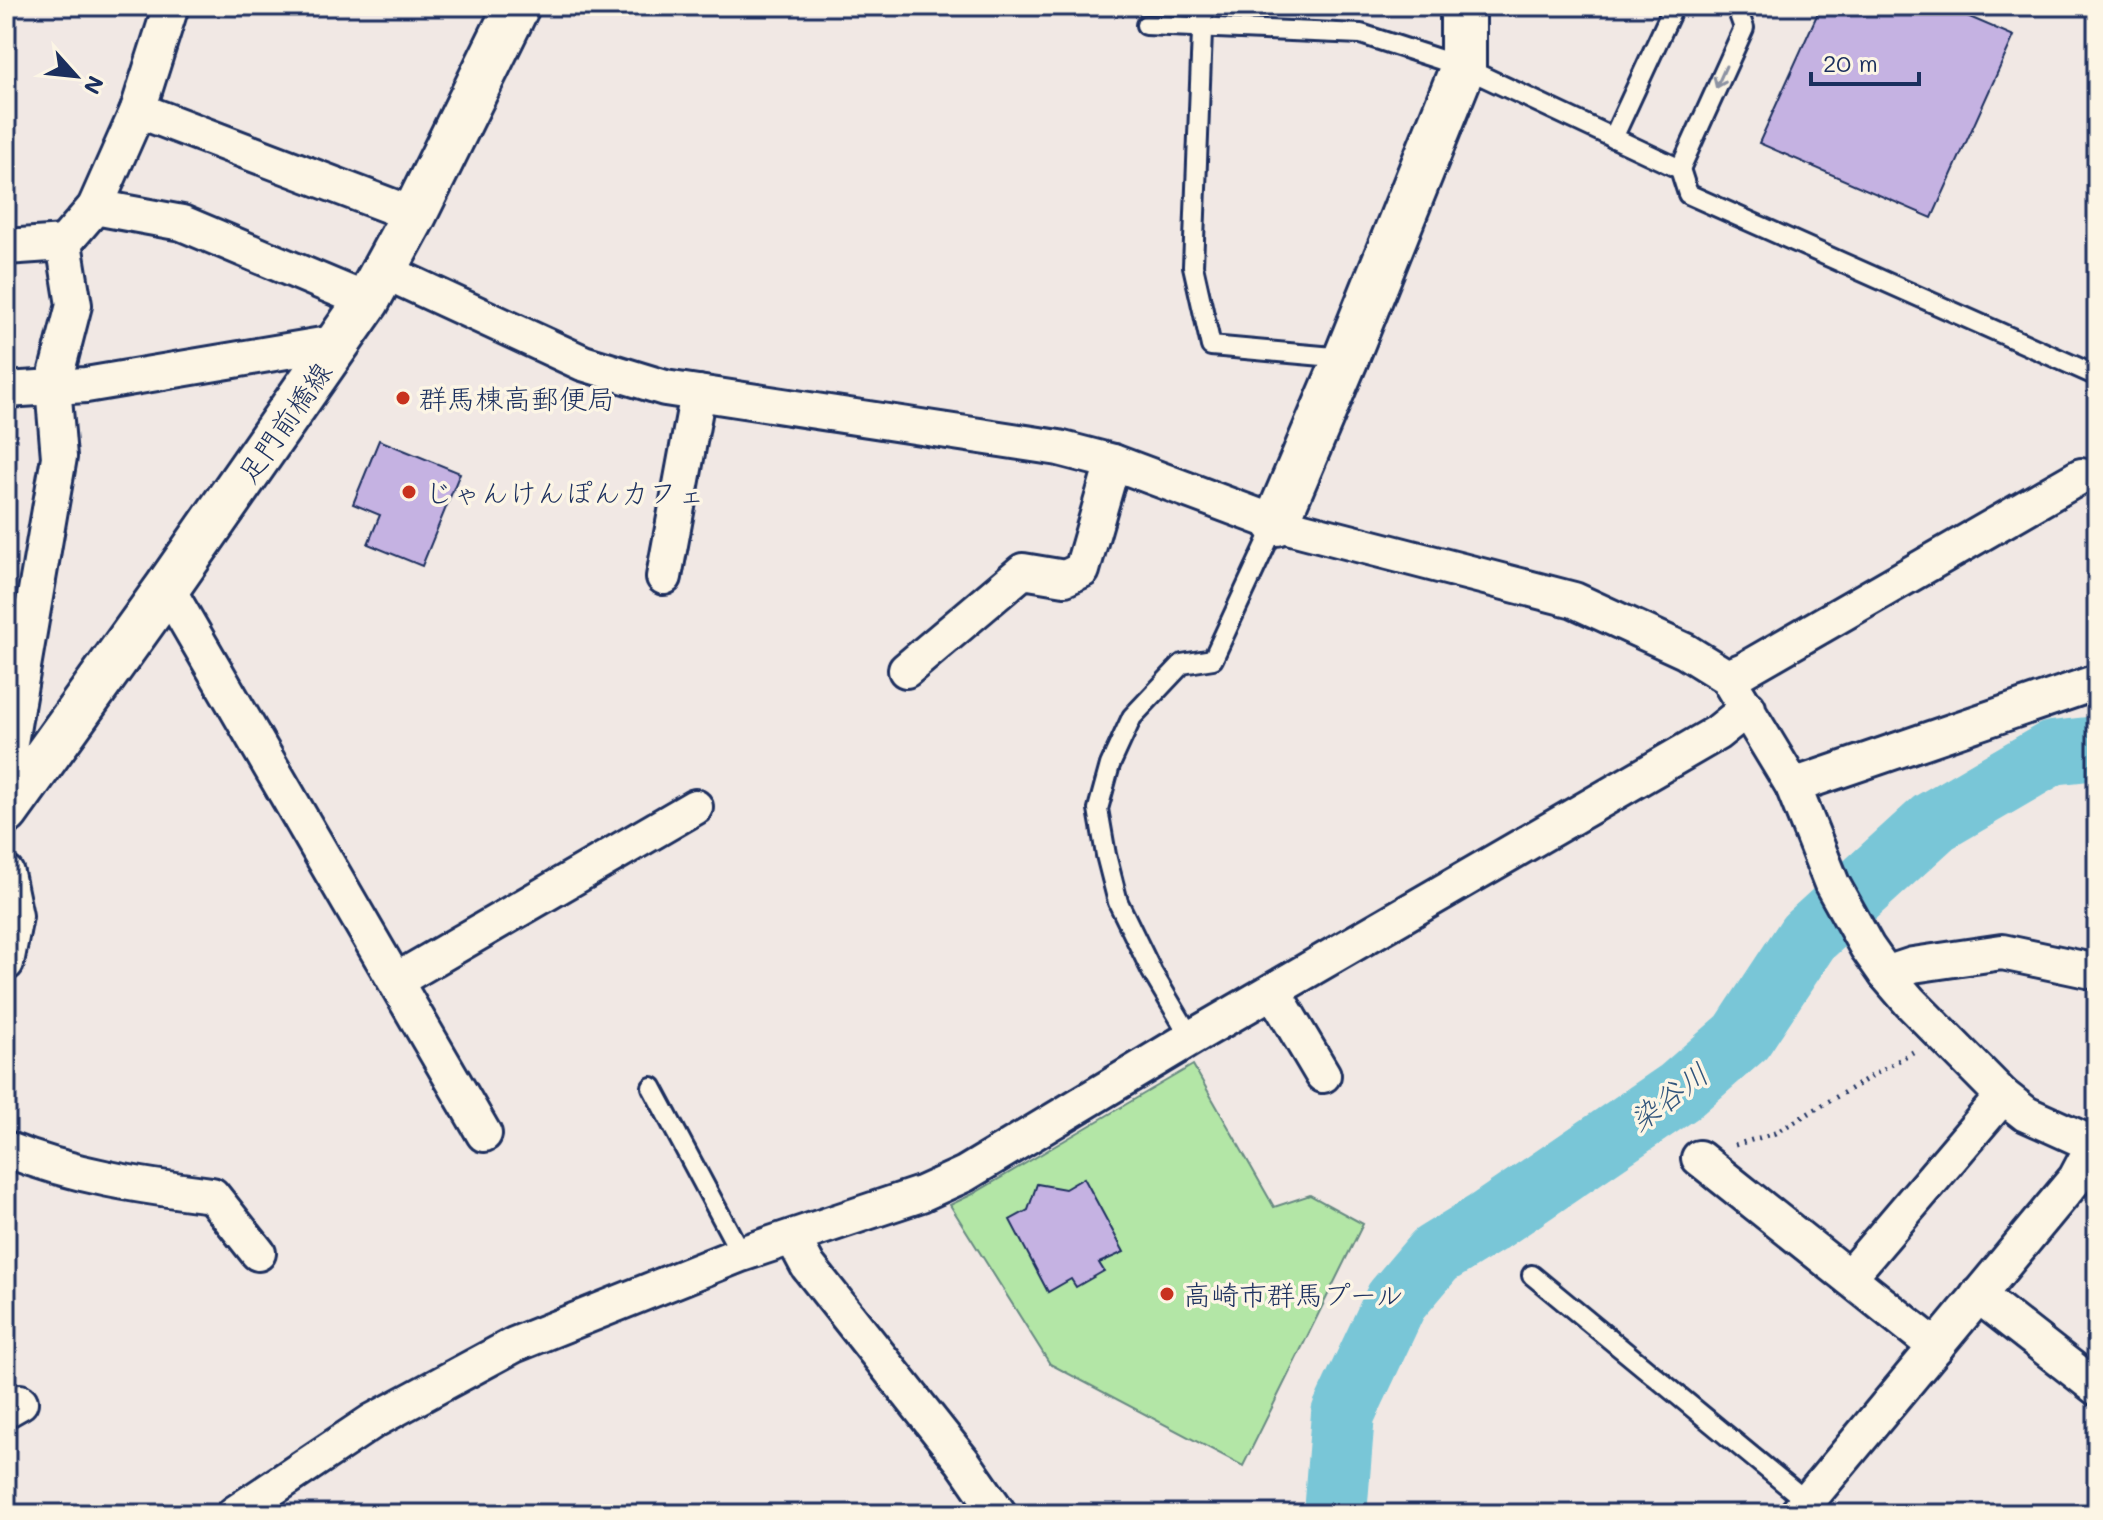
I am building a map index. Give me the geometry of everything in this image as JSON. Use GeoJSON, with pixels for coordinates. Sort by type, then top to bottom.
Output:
{"type":"FeatureCollection","features":[{"type":"Feature","properties":{"kind":"main road","name":"足門前橋線"},"geometry":{"type":"LineString","coordinates":[[6,812],[340,342],[414,215],[517,6]]}},
{"type":"Feature","properties":{"kind":"main road"},"geometry":{"type":"LineString","coordinates":[[1276,523],[1463,67],[1463,6]]}},
{"type":"Feature","properties":{"kind":"street"},"geometry":{"type":"LineString","coordinates":[[6,247],[64,243],[95,207],[138,110],[171,6]]}},
{"type":"Feature","properties":{"kind":"street"},"geometry":{"type":"LineString","coordinates":[[138,110],[414,215]]}},
{"type":"Feature","properties":{"kind":"street"},"geometry":{"type":"LineString","coordinates":[[95,207],[182,223],[375,286],[583,363],[665,388],[1059,448],[1113,462],[1276,523],[1574,600],[1685,651],[1727,677],[1793,786],[1832,884],[1876,960],[1939,1031],[2003,1096],[2026,1114],[2095,1145],[2076,1178],[1936,1347],[1809,1510]]}},
{"type":"Feature","properties":{"kind":"street"},"geometry":{"type":"LineString","coordinates":[[6,766],[59,457],[53,386],[74,305],[64,243]]}},
{"type":"Feature","properties":{"kind":"street"},"geometry":{"type":"LineString","coordinates":[[6,390],[99,383],[340,342]]}},
{"type":"Feature","properties":{"kind":"street"},"geometry":{"type":"LineString","coordinates":[[664,577],[698,393]]}},
{"type":"Feature","properties":{"kind":"street"},"geometry":{"type":"LineString","coordinates":[[906,670],[1023,571],[1065,578],[1082,570],[1113,462]]}},
{"type":"Feature","properties":{"kind":"street"},"geometry":{"type":"LineString","coordinates":[[1727,677],[2089,469]]}},
{"type":"Feature","properties":{"kind":"street"},"geometry":{"type":"LineString","coordinates":[[167,588],[484,1134]]}},
{"type":"Feature","properties":{"kind":"street"},"geometry":{"type":"LineString","coordinates":[[1793,786],[2097,682]]}},
{"type":"Feature","properties":{"kind":"street"},"geometry":{"type":"LineString","coordinates":[[234,1514],[373,1421],[514,1345],[741,1254],[921,1194],[965,1174],[1191,1038],[1717,733],[1748,708]]}},
{"type":"Feature","properties":{"kind":"street"},"geometry":{"type":"LineString","coordinates":[[397,980],[695,807]]}},
{"type":"Feature","properties":{"kind":"street"},"geometry":{"type":"LineString","coordinates":[[6,873],[15,916],[6,963]]}},
{"type":"Feature","properties":{"kind":"street"},"geometry":{"type":"LineString","coordinates":[[1876,960],[1913,965],[2002,952],[2097,972]]}},
{"type":"Feature","properties":{"kind":"street"},"geometry":{"type":"LineString","coordinates":[[1273,991],[1323,1075]]}},
{"type":"Feature","properties":{"kind":"street"},"geometry":{"type":"LineString","coordinates":[[1849,1277],[2003,1096]]}},
{"type":"Feature","properties":{"kind":"street"},"geometry":{"type":"LineString","coordinates":[[6,1149],[48,1166],[118,1182],[212,1195],[258,1253]]}},
{"type":"Feature","properties":{"kind":"street"},"geometry":{"type":"LineString","coordinates":[[1699,1158],[1936,1347]]}},
{"type":"Feature","properties":{"kind":"street"},"geometry":{"type":"LineString","coordinates":[[793,1238],[808,1266],[963,1462],[999,1514]]}},
{"type":"Feature","properties":{"kind":"street"},"geometry":{"type":"LineString","coordinates":[[1978,1295],[2097,1388]]}},
{"type":"Feature","properties":{"kind":"lane"},"geometry":{"type":"LineString","coordinates":[[1203,6],[1193,266],[1211,346],[1346,358]]}},
{"type":"Feature","properties":{"kind":"lane"},"geometry":{"type":"LineString","coordinates":[[1613,138],[1674,6]]}},
{"type":"Feature","properties":{"kind":"lane"},"geometry":{"type":"LineString","coordinates":[[1736,6],[1744,28],[1680,169],[1688,194],[2097,376]]}},
{"type":"Feature","properties":{"kind":"lane"},"geometry":{"type":"LineString","coordinates":[[1146,25],[1361,34],[1463,67],[1680,169]]}},
{"type":"Feature","properties":{"kind":"lane"},"geometry":{"type":"LineString","coordinates":[[1191,1038],[1152,972],[1118,902],[1098,809],[1110,765],[1132,717],[1182,664],[1213,659],[1276,523]]}},
{"type":"Feature","properties":{"kind":"lane"},"geometry":{"type":"LineString","coordinates":[[652,1087],[741,1254]]}},
{"type":"Feature","properties":{"kind":"lane"},"geometry":{"type":"LineString","coordinates":[[1532,1275],[1809,1510]]}},
{"type":"Feature","properties":{"kind":"path"},"geometry":{"type":"LineString","coordinates":[[1699,1158],[1775,1133],[1913,1052],[1939,1031]]}},
{"type":"Feature","properties":{"kind":"green space","name":"高崎市群馬プール"},"geometry":{"type":"Polygon","coordinates":[[[1193,1065],[1274,1207],[1310,1195],[1363,1224],[1243,1466],[1050,1364],[950,1205],[1193,1065]]]}},
{"type":"Feature","properties":{"kind":"building"},"geometry":{"type":"Polygon","coordinates":[[[1821,6],[1944,6],[2014,36],[1932,218],[1759,143],[1821,6]]]}},
{"type":"Feature","properties":{"kind":"building"},"geometry":{"type":"Polygon","coordinates":[[[379,440],[460,473],[422,566],[368,544],[380,515],[353,504],[379,440]]]}},
{"type":"Feature","properties":{"kind":"building"},"geometry":{"type":"Polygon","coordinates":[[[1084,1178],[1124,1252],[1099,1263],[1104,1271],[1076,1287],[1071,1279],[1048,1292],[1010,1220],[1028,1210],[1037,1184],[1065,1189],[1084,1178]]]}},
{"type":"Feature","properties":{"kind":"waterway","name":"染谷川"},"geometry":{"type":"LineString","coordinates":[[1335,1514],[1343,1414],[1396,1301],[1435,1255],[1679,1092],[1742,1037],[1808,937],[1934,822],[2052,753],[2097,748]]}},
{"type":"Feature","properties":{"kind":"place","name":"群馬棟高郵便局"},"geometry":{"type":"Point","coordinates":[403,398]}},
{"type":"Feature","properties":{"kind":"place","name":"じゃんけんぽんカフェ"},"geometry":{"type":"Point","coordinates":[409,492]}},
{"type":"Feature","properties":{"kind":"place","name":"高崎市群馬プール"},"geometry":{"type":"Point","coordinates":[1167,1294]}}]}
